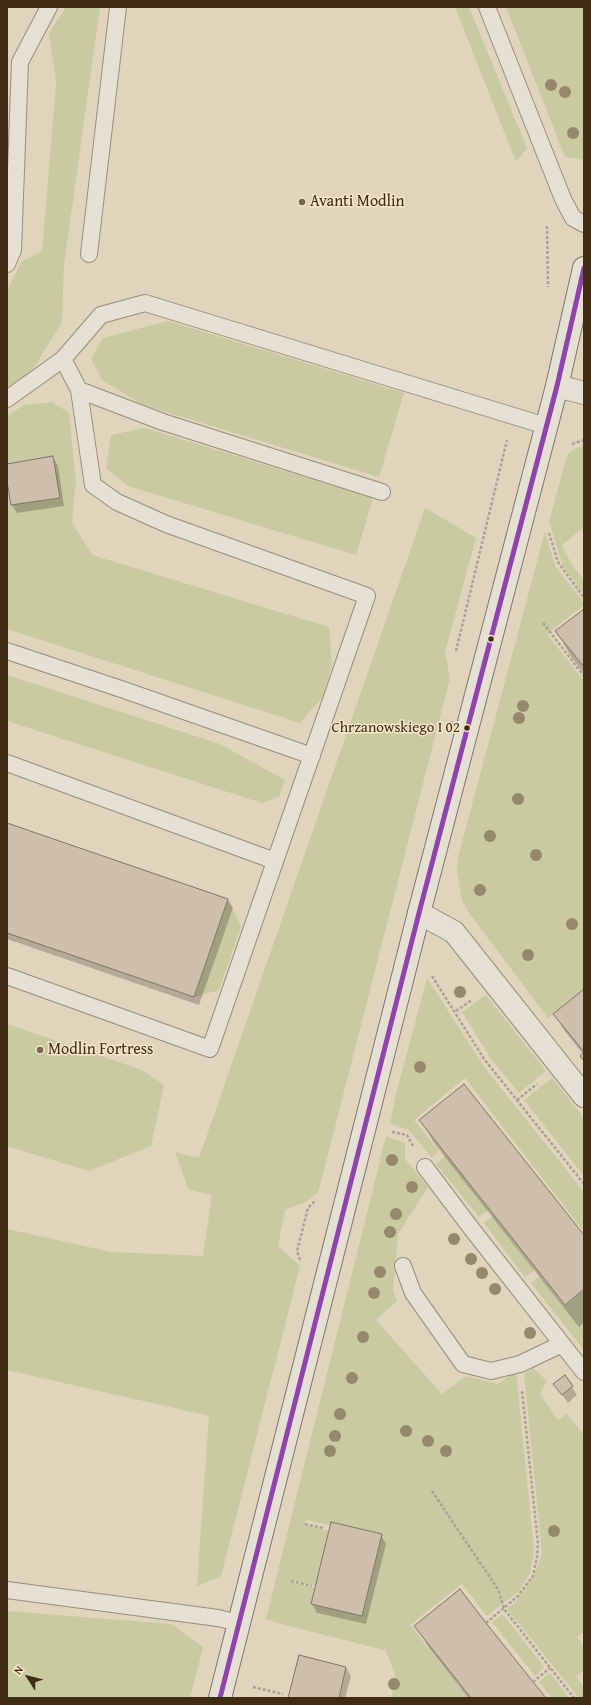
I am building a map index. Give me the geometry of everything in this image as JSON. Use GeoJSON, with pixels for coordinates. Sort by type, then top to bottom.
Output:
{"type":"FeatureCollection","features":[{"type":"Feature","properties":{"kind":"street"},"geometry":{"type":"LineString","coordinates":[[220,1698],[419,913],[557,386],[584,268]]}},
{"type":"Feature","properties":{"kind":"street"},"geometry":{"type":"LineString","coordinates":[[557,386],[584,393]]}},
{"type":"Feature","properties":{"kind":"street"},"geometry":{"type":"LineString","coordinates":[[419,913],[454,932],[584,1096]]}},
{"type":"Feature","properties":{"kind":"lane"},"geometry":{"type":"LineString","coordinates":[[7,264],[13,250],[20,62],[49,7]]}},
{"type":"Feature","properties":{"kind":"lane"},"geometry":{"type":"LineString","coordinates":[[89,254],[118,7]]}},
{"type":"Feature","properties":{"kind":"lane"},"geometry":{"type":"LineString","coordinates":[[487,7],[563,199],[573,218],[584,224]]}},
{"type":"Feature","properties":{"kind":"lane"},"geometry":{"type":"LineString","coordinates":[[7,399],[63,359],[101,315],[145,303],[546,426]]}},
{"type":"Feature","properties":{"kind":"lane"},"geometry":{"type":"LineString","coordinates":[[7,976],[210,1049],[367,596],[166,524],[117,502],[93,485],[79,390],[63,359]]}},
{"type":"Feature","properties":{"kind":"lane"},"geometry":{"type":"LineString","coordinates":[[79,390],[163,422],[382,492]]}},
{"type":"Feature","properties":{"kind":"lane"},"geometry":{"type":"LineString","coordinates":[[7,651],[124,690],[312,756]]}},
{"type":"Feature","properties":{"kind":"lane"},"geometry":{"type":"LineString","coordinates":[[7,763],[275,862]]}},
{"type":"Feature","properties":{"kind":"lane"},"geometry":{"type":"LineString","coordinates":[[425,1167],[584,1372]]}},
{"type":"Feature","properties":{"kind":"lane"},"geometry":{"type":"LineString","coordinates":[[403,1266],[413,1292],[463,1364],[491,1371],[520,1364],[562,1344]]}},
{"type":"Feature","properties":{"kind":"lane"},"geometry":{"type":"LineString","coordinates":[[7,1590],[218,1618],[239,1624]]}},
{"type":"Feature","properties":{"kind":"path"},"geometry":{"type":"LineString","coordinates":[[547,528],[558,562],[584,598]]}},
{"type":"Feature","properties":{"kind":"path"},"geometry":{"type":"LineString","coordinates":[[543,623],[584,676]]}},
{"type":"Feature","properties":{"kind":"path"},"geometry":{"type":"LineString","coordinates":[[429,971],[456,1011],[484,1059],[584,1184]]}},
{"type":"Feature","properties":{"kind":"path"},"geometry":{"type":"LineString","coordinates":[[388,1131],[406,1135]]}},
{"type":"Feature","properties":{"kind":"path"},"geometry":{"type":"LineString","coordinates":[[486,1623],[518,1596],[533,1576],[537,1557],[538,1544],[520,1364]]}},
{"type":"Feature","properties":{"kind":"path"},"geometry":{"type":"LineString","coordinates":[[432,1491],[499,1591],[504,1608],[574,1698]]}},
{"type":"Feature","properties":{"kind":"path"},"geometry":{"type":"LineString","coordinates":[[305,1524],[323,1528]]}},
{"type":"Feature","properties":{"kind":"path"},"geometry":{"type":"LineString","coordinates":[[291,1581],[312,1586]]}},
{"type":"Feature","properties":{"kind":"path"},"geometry":{"type":"LineString","coordinates":[[533,1682],[550,1668]]}},
{"type":"Feature","properties":{"kind":"path"},"geometry":{"type":"LineString","coordinates":[[264,1690],[283,1694]]}},
{"type":"Feature","properties":{"kind":"green space"},"geometry":{"type":"Polygon","coordinates":[[[66,7],[100,7],[64,265],[62,322],[30,374],[7,390],[7,291],[21,262],[42,251],[56,82],[49,33],[66,7]]]}},
{"type":"Feature","properties":{"kind":"green space"},"geometry":{"type":"Polygon","coordinates":[[[455,7],[469,7],[527,148],[516,162],[455,7]]]}},
{"type":"Feature","properties":{"kind":"green space"},"geometry":{"type":"Polygon","coordinates":[[[506,7],[584,7],[584,160],[565,157],[506,7]]]}},
{"type":"Feature","properties":{"kind":"green space"},"geometry":{"type":"Polygon","coordinates":[[[168,321],[404,393],[379,477],[143,405],[102,380],[91,359],[103,338],[168,321]]]}},
{"type":"Feature","properties":{"kind":"green space"},"geometry":{"type":"Polygon","coordinates":[[[52,402],[69,413],[76,481],[72,522],[92,555],[329,627],[332,665],[322,698],[300,723],[7,629],[7,416],[24,405],[52,402]]]}},
{"type":"Feature","properties":{"kind":"green space"},"geometry":{"type":"Polygon","coordinates":[[[145,428],[373,498],[356,555],[128,486],[106,468],[111,435],[145,428]]]}},
{"type":"Feature","properties":{"kind":"green space"},"geometry":{"type":"Polygon","coordinates":[[[584,446],[584,527],[562,545],[572,565],[584,580],[584,595],[563,566],[549,522],[567,455],[574,449],[584,446]]]}},
{"type":"Feature","properties":{"kind":"green space"},"geometry":{"type":"Polygon","coordinates":[[[425,508],[476,538],[445,652],[450,678],[318,1193],[306,1202],[285,1210],[278,1246],[300,1266],[221,1576],[197,1586],[209,1416],[7,1370],[7,1229],[111,1252],[203,1256],[212,1195],[189,1190],[175,1152],[199,1158],[425,508]]]}},
{"type":"Feature","properties":{"kind":"green space"},"geometry":{"type":"Polygon","coordinates":[[[545,532],[555,566],[584,603],[584,605],[547,634],[584,681],[584,989],[548,1018],[469,913],[462,900],[457,872],[458,857],[545,532]]]}},
{"type":"Feature","properties":{"kind":"green space"},"geometry":{"type":"Polygon","coordinates":[[[7,675],[220,744],[285,780],[279,797],[262,803],[7,721],[7,675]]]}},
{"type":"Feature","properties":{"kind":"green space"},"geometry":{"type":"Polygon","coordinates":[[[228,899],[241,926],[219,990],[194,997],[228,899]]]}},
{"type":"Feature","properties":{"kind":"green space"},"geometry":{"type":"Polygon","coordinates":[[[427,978],[485,1068],[584,1192],[584,1232],[465,1078],[414,1120],[439,1151],[432,1158],[409,1130],[390,1124],[396,1094],[427,978]]]}},
{"type":"Feature","properties":{"kind":"green space"},"geometry":{"type":"Polygon","coordinates":[[[486,995],[546,1071],[519,1093],[491,1059],[462,1012],[486,995]]]}},
{"type":"Feature","properties":{"kind":"green space"},"geometry":{"type":"Polygon","coordinates":[[[7,1024],[142,1070],[164,1085],[151,1146],[89,1171],[7,1146],[7,1024]]]}},
{"type":"Feature","properties":{"kind":"green space"},"geometry":{"type":"Polygon","coordinates":[[[552,1078],[584,1118],[584,1176],[524,1100],[552,1078]]]}},
{"type":"Feature","properties":{"kind":"green space"},"geometry":{"type":"Polygon","coordinates":[[[386,1136],[405,1143],[405,1159],[428,1187],[398,1234],[393,1290],[397,1301],[376,1320],[442,1394],[466,1376],[498,1384],[516,1371],[534,1551],[530,1573],[520,1590],[487,1616],[462,1584],[410,1625],[468,1698],[391,1698],[396,1678],[385,1648],[384,1650],[266,1619],[386,1136]],[[306,1520],[305,1525],[329,1531],[316,1586],[292,1580],[291,1582],[315,1588],[312,1604],[362,1616],[381,1534],[332,1522],[330,1525],[306,1520]]]}},
{"type":"Feature","properties":{"kind":"green space"},"geometry":{"type":"Polygon","coordinates":[[[446,1156],[488,1210],[479,1217],[436,1164],[446,1156]]]}},
{"type":"Feature","properties":{"kind":"green space"},"geometry":{"type":"Polygon","coordinates":[[[493,1216],[535,1270],[525,1277],[484,1223],[493,1216]]]}},
{"type":"Feature","properties":{"kind":"green space"},"geometry":{"type":"Polygon","coordinates":[[[540,1276],[564,1307],[584,1291],[584,1350],[531,1283],[540,1276]]]}},
{"type":"Feature","properties":{"kind":"green space"},"geometry":{"type":"Polygon","coordinates":[[[533,1368],[547,1381],[540,1394],[558,1420],[567,1414],[584,1435],[584,1632],[577,1637],[584,1646],[584,1670],[576,1677],[584,1687],[584,1698],[579,1698],[507,1609],[516,1602],[535,1574],[542,1553],[524,1374],[533,1368]]]}},
{"type":"Feature","properties":{"kind":"green space"},"geometry":{"type":"Polygon","coordinates":[[[7,1611],[171,1624],[203,1647],[190,1698],[7,1698],[7,1611]]]}},
{"type":"Feature","properties":{"kind":"green space"},"geometry":{"type":"Polygon","coordinates":[[[501,1615],[504,1616],[544,1667],[535,1676],[492,1622],[501,1615]]]}},
{"type":"Feature","properties":{"kind":"green space"},"geometry":{"type":"Polygon","coordinates":[[[550,1673],[569,1698],[552,1698],[539,1682],[550,1673]]]}},
{"type":"Feature","properties":{"kind":"building"},"geometry":{"type":"Polygon","coordinates":[[[53,456],[60,498],[11,505],[7,481],[7,464],[53,456]]]}},
{"type":"Feature","properties":{"kind":"building"},"geometry":{"type":"Polygon","coordinates":[[[584,609],[584,667],[555,631],[584,609]]]}},
{"type":"Feature","properties":{"kind":"building"},"geometry":{"type":"Polygon","coordinates":[[[7,823],[228,899],[194,997],[7,933],[7,823]]]}},
{"type":"Feature","properties":{"kind":"building"},"geometry":{"type":"Polygon","coordinates":[[[584,989],[584,1052],[553,1014],[584,989]]]}},
{"type":"Feature","properties":{"kind":"building"},"geometry":{"type":"Polygon","coordinates":[[[584,1052],[584,1061],[580,1056],[584,1052]]]}},
{"type":"Feature","properties":{"kind":"building"},"geometry":{"type":"Polygon","coordinates":[[[464,1084],[584,1235],[584,1289],[565,1305],[419,1120],[464,1084]]]}},
{"type":"Feature","properties":{"kind":"building"},"geometry":{"type":"Polygon","coordinates":[[[565,1375],[573,1386],[562,1395],[553,1384],[565,1375]]]}},
{"type":"Feature","properties":{"kind":"building"},"geometry":{"type":"Polygon","coordinates":[[[331,1522],[382,1534],[362,1616],[311,1604],[331,1522]]]}},
{"type":"Feature","properties":{"kind":"building"},"geometry":{"type":"Polygon","coordinates":[[[460,1589],[546,1698],[471,1698],[414,1626],[460,1589]]]}},
{"type":"Feature","properties":{"kind":"building"},"geometry":{"type":"Polygon","coordinates":[[[299,1655],[346,1667],[339,1698],[288,1698],[299,1655]]]}},
{"type":"Feature","properties":{"kind":"transit line"},"geometry":{"type":"LineString","coordinates":[[220,1698],[419,913],[557,386],[584,268]]}},
{"type":"Feature","properties":{"kind":"place","name":"Avanti Modlin"},"geometry":{"type":"Point","coordinates":[302,202]}},
{"type":"Feature","properties":{"kind":"place","name":"Chrzanowskiego I 02"},"geometry":{"type":"Point","coordinates":[467,728]}},
{"type":"Feature","properties":{"kind":"place","name":"Modlin Fortress"},"geometry":{"type":"Point","coordinates":[40,1050]}}]}
